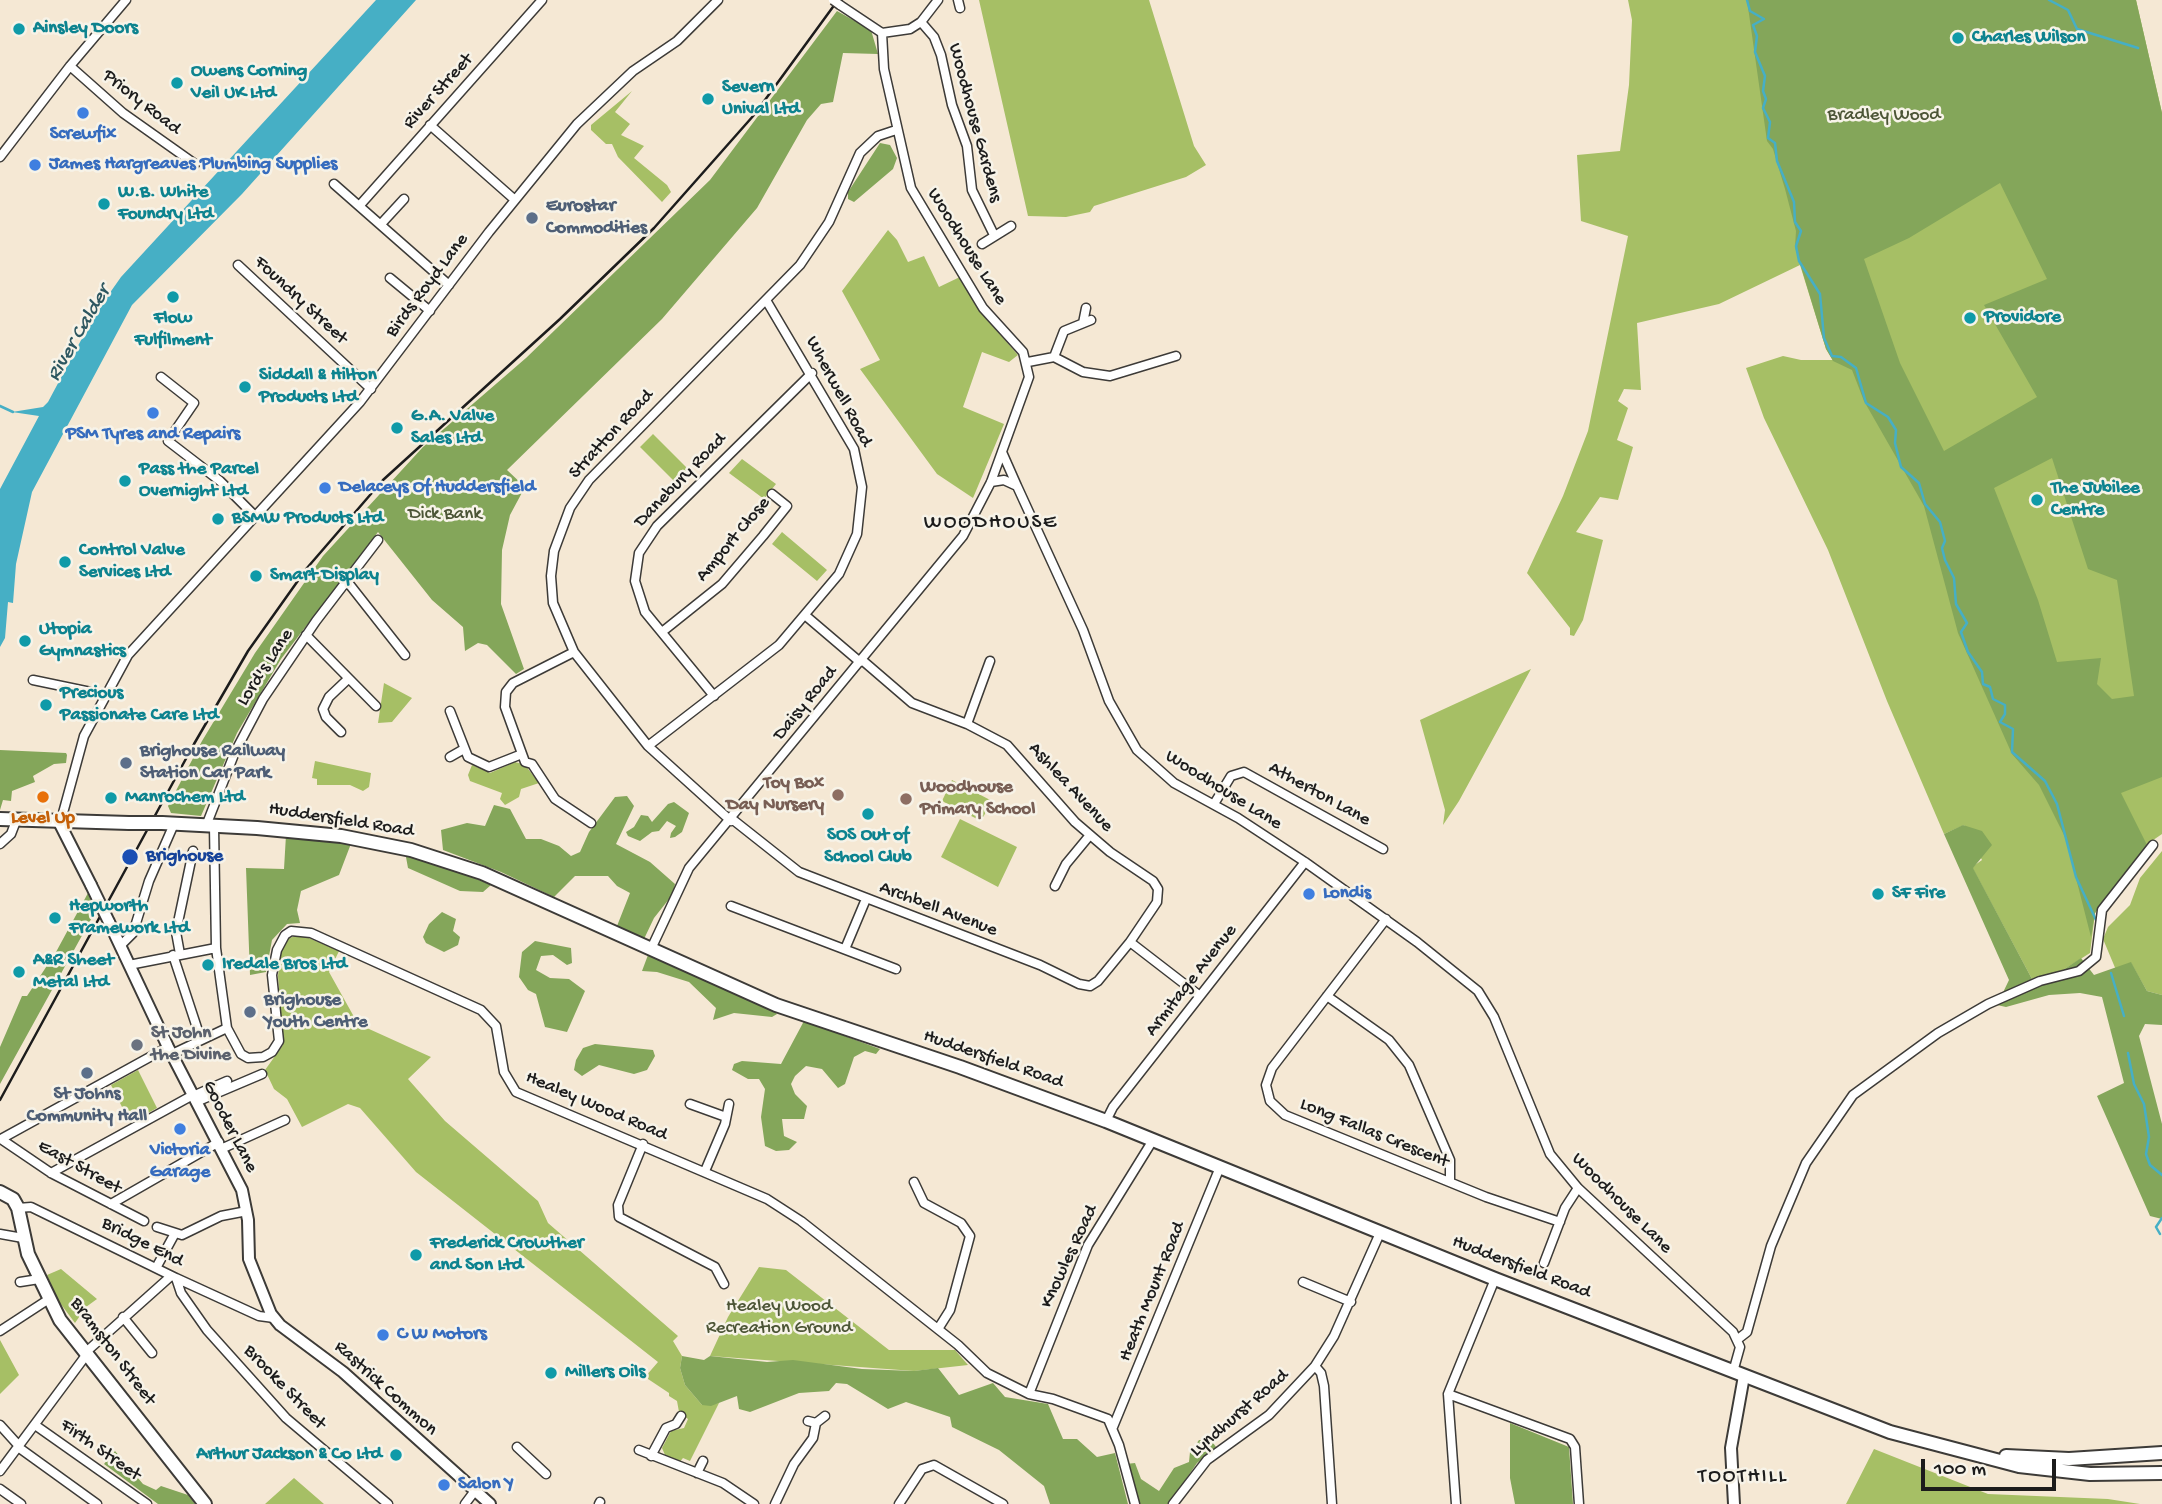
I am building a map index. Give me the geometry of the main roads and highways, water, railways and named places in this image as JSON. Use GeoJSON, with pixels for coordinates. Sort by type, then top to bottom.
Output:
{"type":"FeatureCollection","features":[{"type":"Feature","properties":{"kind":"main road","name":"Huddersfield Road"},"geometry":{"type":"LineString","coordinates":[[0,819],[60,824],[168,824],[289,830],[411,850],[482,873],[776,1005],[1106,1121],[1495,1279],[1890,1432],[1950,1449],[2055,1471],[2162,1473]]}},
{"type":"Feature","properties":{"kind":"main road","name":"Bramston Street"},"geometry":{"type":"LineString","coordinates":[[0,1192],[13,1199],[18,1208],[23,1237],[49,1299],[86,1353],[205,1504]]}},
{"type":"Feature","properties":{"kind":"main road","name":"Huddersfield Road"},"geometry":{"type":"LineString","coordinates":[[1950,1449],[2069,1460],[2162,1454]]}},
{"type":"Feature","properties":{"kind":"water"},"geometry":{"type":"Polygon","coordinates":[[[376,0],[416,0],[242,194],[132,305],[32,492],[16,564],[13,603],[8,602],[5,638],[0,647],[0,489],[39,416],[12,412],[43,407],[48,402],[95,314],[121,277],[376,0]]]}},
{"type":"Feature","properties":{"kind":"waterway"},"geometry":{"type":"LineString","coordinates":[[1747,0],[1750,11],[1764,19],[1753,25],[1757,36],[1755,52],[1765,76],[1763,91],[1766,99],[1763,108],[1770,122],[1768,138],[1775,143],[1777,161],[1794,202],[1795,222],[1801,231],[1796,246],[1799,261],[1820,294],[1824,338],[1832,356],[1841,357],[1856,368],[1866,403],[1888,417],[1896,430],[1895,443],[1901,467],[1919,483],[1925,504],[1940,522],[1945,541],[1942,548],[1954,578],[1956,604],[1967,623],[1961,632],[1968,652],[1982,672],[1983,684],[1990,687],[1993,699],[2005,705],[2005,714],[2000,722],[2013,729],[2012,752],[2045,781],[2057,804],[2076,877],[2096,920]]}},
{"type":"Feature","properties":{"kind":"waterway"},"geometry":{"type":"LineString","coordinates":[[2049,0],[2068,10],[2077,29],[2138,48]]}},
{"type":"Feature","properties":{"kind":"waterway"},"geometry":{"type":"LineString","coordinates":[[0,406],[13,412]]}},
{"type":"Feature","properties":{"kind":"waterway"},"geometry":{"type":"LineString","coordinates":[[2111,973],[2124,1016]]}},
{"type":"Feature","properties":{"kind":"waterway"},"geometry":{"type":"LineString","coordinates":[[2128,1053],[2134,1084],[2144,1104],[2149,1137],[2146,1154],[2150,1165],[2162,1175]]}},
{"type":"Feature","properties":{"kind":"waterway"},"geometry":{"type":"LineString","coordinates":[[2160,1234],[2156,1227],[2162,1218]]}},
{"type":"Feature","properties":{"kind":"railway"},"geometry":{"type":"LineString","coordinates":[[0,1100],[194,744],[248,651],[307,568],[383,480],[560,319],[654,228],[754,115],[838,0]]}},
{"type":"Feature","properties":{"kind":"place","name":"Ainsley Doors"},"geometry":{"type":"Point","coordinates":[19,29]}},
{"type":"Feature","properties":{"kind":"place","name":"Charles Wilson"},"geometry":{"type":"Point","coordinates":[1958,38]}},
{"type":"Feature","properties":{"kind":"place","name":"Owens Corning Veil UK Ltd"},"geometry":{"type":"Point","coordinates":[177,83]}},
{"type":"Feature","properties":{"kind":"place","name":"Severn Unival Ltd"},"geometry":{"type":"Point","coordinates":[708,99]}},
{"type":"Feature","properties":{"kind":"place","name":"Screwfix"},"geometry":{"type":"Point","coordinates":[83,113]}},
{"type":"Feature","properties":{"kind":"place","name":"James Hargreaves Plumbing Supplies"},"geometry":{"type":"Point","coordinates":[35,165]}},
{"type":"Feature","properties":{"kind":"place","name":"W.B. White Foundry Ltd"},"geometry":{"type":"Point","coordinates":[104,204]}},
{"type":"Feature","properties":{"kind":"place","name":"Eurostar Commodities"},"geometry":{"type":"Point","coordinates":[532,218]}},
{"type":"Feature","properties":{"kind":"place","name":"Flow Fulfilment"},"geometry":{"type":"Point","coordinates":[173,297]}},
{"type":"Feature","properties":{"kind":"place","name":"Providore"},"geometry":{"type":"Point","coordinates":[1970,318]}},
{"type":"Feature","properties":{"kind":"place","name":"Siddall & Hilton Products Ltd"},"geometry":{"type":"Point","coordinates":[245,387]}},
{"type":"Feature","properties":{"kind":"place","name":"PSM Tyres and Repairs"},"geometry":{"type":"Point","coordinates":[153,413]}},
{"type":"Feature","properties":{"kind":"place","name":"G.A. Valve Sales Ltd"},"geometry":{"type":"Point","coordinates":[397,428]}},
{"type":"Feature","properties":{"kind":"place","name":"Pass the Parcel Overnight Ltd"},"geometry":{"type":"Point","coordinates":[125,481]}},
{"type":"Feature","properties":{"kind":"place","name":"Delaceys Of Huddersfield"},"geometry":{"type":"Point","coordinates":[325,488]}},
{"type":"Feature","properties":{"kind":"place","name":"The Jubilee Centre"},"geometry":{"type":"Point","coordinates":[2037,500]}},
{"type":"Feature","properties":{"kind":"place","name":"BSMW Products Ltd"},"geometry":{"type":"Point","coordinates":[218,519]}},
{"type":"Feature","properties":{"kind":"place","name":"Control Valve Services Ltd"},"geometry":{"type":"Point","coordinates":[65,562]}},
{"type":"Feature","properties":{"kind":"place","name":"Smart Display"},"geometry":{"type":"Point","coordinates":[256,576]}},
{"type":"Feature","properties":{"kind":"place","name":"Utopia Gymnastics"},"geometry":{"type":"Point","coordinates":[25,641]}},
{"type":"Feature","properties":{"kind":"place","name":"Precious Passionate Care Ltd"},"geometry":{"type":"Point","coordinates":[46,705]}},
{"type":"Feature","properties":{"kind":"place","name":"Brighouse Railway Station Car Park"},"geometry":{"type":"Point","coordinates":[126,763]}},
{"type":"Feature","properties":{"kind":"place","name":"Toy Box Day Nursery"},"geometry":{"type":"Point","coordinates":[838,795]}},
{"type":"Feature","properties":{"kind":"place","name":"Level Up"},"geometry":{"type":"Point","coordinates":[43,797]}},
{"type":"Feature","properties":{"kind":"place","name":"Manrochem Ltd"},"geometry":{"type":"Point","coordinates":[111,798]}},
{"type":"Feature","properties":{"kind":"place","name":"Woodhouse Primary School"},"geometry":{"type":"Point","coordinates":[906,799]}},
{"type":"Feature","properties":{"kind":"place","name":"SOS Out of School Club"},"geometry":{"type":"Point","coordinates":[868,814]}},
{"type":"Feature","properties":{"kind":"place","name":"Brighouse"},"geometry":{"type":"Point","coordinates":[130,857]}},
{"type":"Feature","properties":{"kind":"place","name":"Londis"},"geometry":{"type":"Point","coordinates":[1309,894]}},
{"type":"Feature","properties":{"kind":"place","name":"SF Fire"},"geometry":{"type":"Point","coordinates":[1878,894]}},
{"type":"Feature","properties":{"kind":"place","name":"Hepworth Framework Ltd"},"geometry":{"type":"Point","coordinates":[55,918]}},
{"type":"Feature","properties":{"kind":"place","name":"Iredale Bros Ltd"},"geometry":{"type":"Point","coordinates":[208,965]}},
{"type":"Feature","properties":{"kind":"place","name":"A&R Sheet Metal Ltd"},"geometry":{"type":"Point","coordinates":[19,972]}},
{"type":"Feature","properties":{"kind":"place","name":"Brighouse Youth Centre"},"geometry":{"type":"Point","coordinates":[250,1012]}},
{"type":"Feature","properties":{"kind":"place","name":"St John the Divine"},"geometry":{"type":"Point","coordinates":[137,1045]}},
{"type":"Feature","properties":{"kind":"place","name":"St Johns Community Hall"},"geometry":{"type":"Point","coordinates":[87,1073]}},
{"type":"Feature","properties":{"kind":"place","name":"Victoria Garage"},"geometry":{"type":"Point","coordinates":[180,1129]}},
{"type":"Feature","properties":{"kind":"place","name":"Frederick Crowther and Son Ltd"},"geometry":{"type":"Point","coordinates":[416,1255]}},
{"type":"Feature","properties":{"kind":"place","name":"C W Motors"},"geometry":{"type":"Point","coordinates":[383,1335]}},
{"type":"Feature","properties":{"kind":"place","name":"Millers Oils"},"geometry":{"type":"Point","coordinates":[551,1373]}},
{"type":"Feature","properties":{"kind":"place","name":"Arthur Jackson & Co Ltd"},"geometry":{"type":"Point","coordinates":[396,1455]}},
{"type":"Feature","properties":{"kind":"place","name":"Salon Y"},"geometry":{"type":"Point","coordinates":[444,1485]}},
{"type":"Feature","properties":{"kind":"district","name":"WOODHOUSE"},"geometry":{"type":"Point","coordinates":[991,524]}},
{"type":"Feature","properties":{"kind":"district","name":"TOOTHILL"},"geometry":{"type":"Point","coordinates":[1743,1478]}},
{"type":"Feature","properties":{"kind":"park label","name":"Bradley Wood"},"geometry":{"type":"Point","coordinates":[1884,116]}},
{"type":"Feature","properties":{"kind":"park label","name":"Dick Bank"},"geometry":{"type":"Point","coordinates":[445,515]}},
{"type":"Feature","properties":{"kind":"park label","name":"Healey Wood Recreation Ground"},"geometry":{"type":"Point","coordinates":[779,1318]}},
{"type":"Feature","properties":{"kind":"water label","name":"River Calder"},"geometry":{"type":"Point","coordinates":[80,334]}}]}
